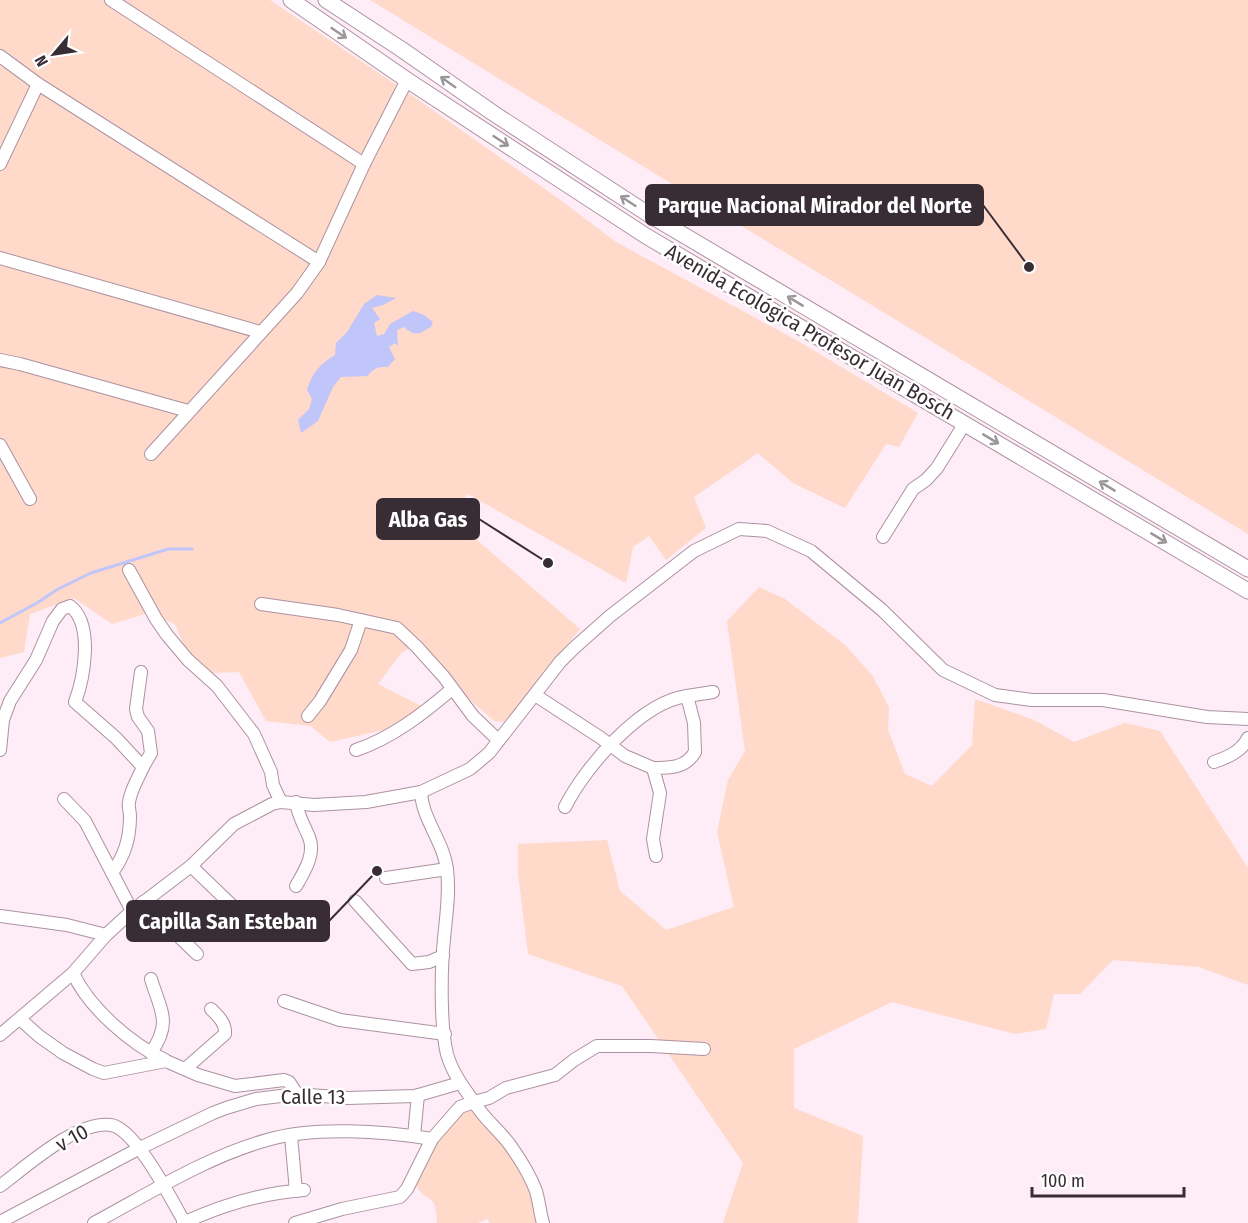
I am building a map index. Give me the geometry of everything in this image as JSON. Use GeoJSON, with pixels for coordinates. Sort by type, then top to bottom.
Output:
{"type":"FeatureCollection","features":[{"type":"Feature","properties":{"kind":"street"},"geometry":{"type":"LineString","coordinates":[[111,0],[364,164]]}},
{"type":"Feature","properties":{"kind":"street","name":"Avenida Ecológica Profesor Juan Bosch"},"geometry":{"type":"LineString","coordinates":[[291,0],[407,80],[646,236],[1248,591]]}},
{"type":"Feature","properties":{"kind":"street","name":"Avenida Ecológica Profesor Juan Bosch"},"geometry":{"type":"LineString","coordinates":[[326,0],[648,214],[1248,569]]}},
{"type":"Feature","properties":{"kind":"street"},"geometry":{"type":"LineString","coordinates":[[0,56],[38,84],[319,262]]}},
{"type":"Feature","properties":{"kind":"street"},"geometry":{"type":"LineString","coordinates":[[151,454],[297,293],[319,262],[364,164],[407,80]]}},
{"type":"Feature","properties":{"kind":"street"},"geometry":{"type":"LineString","coordinates":[[0,164],[38,84]]}},
{"type":"Feature","properties":{"kind":"street"},"geometry":{"type":"LineString","coordinates":[[0,258],[260,332]]}},
{"type":"Feature","properties":{"kind":"street"},"geometry":{"type":"LineString","coordinates":[[0,360],[188,411]]}},
{"type":"Feature","properties":{"kind":"street"},"geometry":{"type":"LineString","coordinates":[[883,537],[913,489],[937,468],[964,423]]}},
{"type":"Feature","properties":{"kind":"street"},"geometry":{"type":"LineString","coordinates":[[0,446],[30,499]]}},
{"type":"Feature","properties":{"kind":"street"},"geometry":{"type":"LineString","coordinates":[[0,1035],[73,973],[106,935],[132,911],[191,866],[234,824],[272,804],[282,802],[314,805],[366,802],[421,792],[470,769],[489,753],[574,648],[610,616],[694,551],[739,529],[767,531],[811,551],[882,610],[943,670],[995,695],[1032,700],[1103,700],[1207,717],[1248,719]]}},
{"type":"Feature","properties":{"kind":"street"},"geometry":{"type":"LineString","coordinates":[[129,570],[156,619],[172,642],[217,686],[254,734],[271,771],[273,785],[282,802]]}},
{"type":"Feature","properties":{"kind":"street"},"geometry":{"type":"LineString","coordinates":[[261,604],[338,615],[397,628],[417,647],[473,716],[500,740]]}},
{"type":"Feature","properties":{"kind":"street"},"geometry":{"type":"LineString","coordinates":[[0,750],[3,720],[10,701],[36,660],[53,621],[62,609],[70,606],[76,610],[84,637],[80,687],[75,702],[116,738],[143,767]]}},
{"type":"Feature","properties":{"kind":"street"},"geometry":{"type":"LineString","coordinates":[[308,716],[351,651],[361,620]]}},
{"type":"Feature","properties":{"kind":"street"},"geometry":{"type":"LineString","coordinates":[[112,873],[127,848],[130,817],[128,804],[133,787],[151,753],[148,731],[138,717],[136,709],[141,672]]}},
{"type":"Feature","properties":{"kind":"street"},"geometry":{"type":"LineString","coordinates":[[357,750],[404,726],[452,689]]}},
{"type":"Feature","properties":{"kind":"street"},"geometry":{"type":"LineString","coordinates":[[565,807],[609,745],[626,728],[659,704],[674,698],[713,692]]}},
{"type":"Feature","properties":{"kind":"street"},"geometry":{"type":"LineString","coordinates":[[535,695],[625,756],[653,768],[682,765],[695,752],[694,723],[687,696]]}},
{"type":"Feature","properties":{"kind":"street"},"geometry":{"type":"LineString","coordinates":[[1214,762],[1234,754],[1248,738]]}},
{"type":"Feature","properties":{"kind":"street"},"geometry":{"type":"LineString","coordinates":[[653,768],[660,793],[653,839],[656,856]]}},
{"type":"Feature","properties":{"kind":"street"},"geometry":{"type":"LineString","coordinates":[[421,792],[423,809],[440,844],[447,869],[447,915],[443,956],[447,1054],[460,1083],[482,1116],[498,1130],[526,1170],[536,1192],[543,1223]]}},
{"type":"Feature","properties":{"kind":"street"},"geometry":{"type":"LineString","coordinates":[[63,798],[85,821],[132,911]]}},
{"type":"Feature","properties":{"kind":"street"},"geometry":{"type":"LineString","coordinates":[[296,802],[298,815],[311,845],[307,867],[296,886]]}},
{"type":"Feature","properties":{"kind":"street"},"geometry":{"type":"LineString","coordinates":[[191,866],[243,916]]}},
{"type":"Feature","properties":{"kind":"street"},"geometry":{"type":"LineString","coordinates":[[386,878],[447,869]]}},
{"type":"Feature","properties":{"kind":"street"},"geometry":{"type":"LineString","coordinates":[[355,901],[412,964],[429,962],[443,956]]}},
{"type":"Feature","properties":{"kind":"street"},"geometry":{"type":"LineString","coordinates":[[143,902],[197,954]]}},
{"type":"Feature","properties":{"kind":"street"},"geometry":{"type":"LineString","coordinates":[[0,916],[67,925],[106,935]]}},
{"type":"Feature","properties":{"kind":"street"},"geometry":{"type":"LineString","coordinates":[[73,973],[89,999],[128,1037],[151,1053],[185,1069],[235,1086],[284,1080],[289,1082],[297,1094]]}},
{"type":"Feature","properties":{"kind":"street"},"geometry":{"type":"LineString","coordinates":[[151,979],[164,1029],[151,1053]]}},
{"type":"Feature","properties":{"kind":"street"},"geometry":{"type":"LineString","coordinates":[[284,1000],[340,1020],[445,1034]]}},
{"type":"Feature","properties":{"kind":"street"},"geometry":{"type":"LineString","coordinates":[[185,1069],[225,1034],[223,1023],[211,1009]]}},
{"type":"Feature","properties":{"kind":"street"},"geometry":{"type":"LineString","coordinates":[[21,1019],[39,1036],[63,1053],[104,1073],[166,1061]]}},
{"type":"Feature","properties":{"kind":"street"},"geometry":{"type":"LineString","coordinates":[[295,1223],[342,1209],[400,1197],[407,1189],[432,1139],[460,1107],[489,1098],[506,1088],[555,1075],[597,1046],[704,1049]]}},
{"type":"Feature","properties":{"kind":"street","name":"Calle 13"},"geometry":{"type":"LineString","coordinates":[[0,1222],[140,1148],[213,1113],[256,1100],[297,1094],[348,1098],[418,1095],[460,1083]]}},
{"type":"Feature","properties":{"kind":"street"},"geometry":{"type":"LineString","coordinates":[[414,1136],[418,1095]]}},
{"type":"Feature","properties":{"kind":"street","name":"v 10"},"geometry":{"type":"LineString","coordinates":[[0,1186],[73,1134],[95,1125],[113,1125],[140,1148],[184,1223]]}},
{"type":"Feature","properties":{"kind":"street"},"geometry":{"type":"LineString","coordinates":[[94,1223],[163,1185],[241,1149],[270,1139],[352,1132],[432,1139]]}},
{"type":"Feature","properties":{"kind":"street"},"geometry":{"type":"LineString","coordinates":[[184,1223],[234,1202],[300,1190],[291,1136]]}},
{"type":"Feature","properties":{"kind":"shaded area"},"geometry":{"type":"Polygon","coordinates":[[[0,0],[270,0],[410,94],[616,242],[798,341],[918,413],[899,447],[886,444],[845,508],[793,483],[758,453],[694,497],[706,528],[666,560],[649,536],[633,547],[626,583],[468,494],[447,514],[580,629],[504,722],[494,721],[467,697],[422,642],[401,653],[378,684],[429,710],[406,725],[330,742],[311,726],[266,721],[239,672],[212,673],[193,667],[175,624],[148,613],[112,624],[74,598],[30,614],[24,652],[0,658],[0,0]]]}},
{"type":"Feature","properties":{"kind":"shaded area"},"geometry":{"type":"Polygon","coordinates":[[[370,0],[1248,0],[1248,534],[370,0]]]}},
{"type":"Feature","properties":{"kind":"shaded area"},"geometry":{"type":"Polygon","coordinates":[[[759,587],[785,599],[845,645],[872,675],[889,707],[888,730],[905,774],[932,786],[972,745],[975,699],[1034,720],[1074,742],[1125,723],[1160,731],[1248,868],[1248,985],[1199,967],[1113,960],[1080,994],[1054,994],[1046,1029],[1015,1034],[892,1002],[794,1049],[794,1108],[863,1136],[858,1223],[723,1223],[743,1163],[622,986],[528,954],[518,873],[518,844],[607,840],[620,891],[666,930],[734,907],[717,832],[728,780],[745,751],[727,621],[759,587]]]}},
{"type":"Feature","properties":{"kind":"shaded area"},"geometry":{"type":"Polygon","coordinates":[[[469,1106],[525,1169],[539,1223],[490,1223],[487,1219],[478,1223],[437,1223],[433,1202],[419,1191],[415,1184],[427,1149],[469,1106]]]}},
{"type":"Feature","properties":{"kind":"water"},"geometry":{"type":"Polygon","coordinates":[[[377,295],[396,298],[372,308],[380,319],[374,323],[377,336],[384,334],[390,324],[413,311],[433,322],[431,327],[417,333],[404,327],[397,330],[398,346],[395,343],[389,347],[395,359],[388,367],[376,368],[368,376],[341,377],[333,387],[318,421],[301,433],[298,420],[309,409],[312,399],[307,390],[311,379],[325,362],[335,355],[336,343],[347,332],[364,304],[377,295]]]}},
{"type":"Feature","properties":{"kind":"waterway"},"geometry":{"type":"LineString","coordinates":[[0,623],[58,589],[91,573],[168,549],[192,549]]}},
{"type":"Feature","properties":{"kind":"place","name":"Parque Nacional Mirador del Norte"},"geometry":{"type":"Point","coordinates":[1029,267]}},
{"type":"Feature","properties":{"kind":"place","name":"Alba Gas"},"geometry":{"type":"Point","coordinates":[548,563]}},
{"type":"Feature","properties":{"kind":"place","name":"Capilla San Esteban"},"geometry":{"type":"Point","coordinates":[377,871]}}]}
